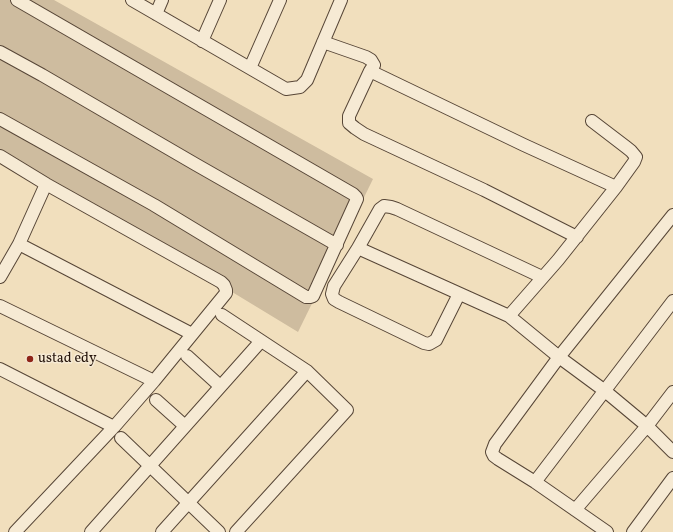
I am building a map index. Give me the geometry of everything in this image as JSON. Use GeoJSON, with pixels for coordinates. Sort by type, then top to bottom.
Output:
{"type":"FeatureCollection","features":[{"type":"Feature","properties":{"kind":"street"},"geometry":{"type":"LineString","coordinates":[[0,118],[154,205],[306,297],[313,296],[357,199],[353,194],[18,0]]}},
{"type":"Feature","properties":{"kind":"street"},"geometry":{"type":"LineString","coordinates":[[132,0],[286,89],[300,87],[307,80],[341,0]]}},
{"type":"Feature","properties":{"kind":"street"},"geometry":{"type":"LineString","coordinates":[[156,14],[162,0]]}},
{"type":"Feature","properties":{"kind":"street"},"geometry":{"type":"LineString","coordinates":[[202,40],[220,0]]}},
{"type":"Feature","properties":{"kind":"street"},"geometry":{"type":"LineString","coordinates":[[250,68],[280,0]]}},
{"type":"Feature","properties":{"kind":"street"},"geometry":{"type":"LineString","coordinates":[[323,42],[366,57],[371,60],[374,65],[349,116],[349,123],[355,128],[364,134],[484,190],[577,237]]}},
{"type":"Feature","properties":{"kind":"street"},"geometry":{"type":"LineString","coordinates":[[0,52],[337,245]]}},
{"type":"Feature","properties":{"kind":"street"},"geometry":{"type":"LineString","coordinates":[[370,71],[524,145],[616,187]]}},
{"type":"Feature","properties":{"kind":"street"},"geometry":{"type":"LineString","coordinates":[[509,316],[577,237],[634,162],[636,157],[631,151],[592,121]]}},
{"type":"Feature","properties":{"kind":"street"},"geometry":{"type":"LineString","coordinates":[[0,156],[46,184],[221,282],[226,290],[226,294],[114,427],[15,532]]}},
{"type":"Feature","properties":{"kind":"street"},"geometry":{"type":"LineString","coordinates":[[0,277],[19,244],[46,184]]}},
{"type":"Feature","properties":{"kind":"street"},"geometry":{"type":"LineString","coordinates":[[459,294],[436,340],[429,344],[424,343],[339,302],[334,299],[332,294],[334,286],[380,209],[384,206],[391,207],[542,277]]}},
{"type":"Feature","properties":{"kind":"street"},"geometry":{"type":"LineString","coordinates":[[607,532],[535,482],[498,459],[492,452],[495,444],[560,358],[673,215]]}},
{"type":"Feature","properties":{"kind":"street"},"geometry":{"type":"LineString","coordinates":[[19,244],[192,334]]}},
{"type":"Feature","properties":{"kind":"street"},"geometry":{"type":"LineString","coordinates":[[358,248],[509,316],[560,358],[605,391],[647,426],[673,452]]}},
{"type":"Feature","properties":{"kind":"street"},"geometry":{"type":"LineString","coordinates":[[535,482],[673,302]]}},
{"type":"Feature","properties":{"kind":"street"},"geometry":{"type":"LineString","coordinates":[[0,306],[154,381]]}},
{"type":"Feature","properties":{"kind":"street"},"geometry":{"type":"LineString","coordinates":[[222,316],[307,370],[348,410],[236,532]]}},
{"type":"Feature","properties":{"kind":"street"},"geometry":{"type":"LineString","coordinates":[[91,532],[261,341]]}},
{"type":"Feature","properties":{"kind":"street"},"geometry":{"type":"LineString","coordinates":[[187,356],[220,386]]}},
{"type":"Feature","properties":{"kind":"street"},"geometry":{"type":"LineString","coordinates":[[0,369],[114,427]]}},
{"type":"Feature","properties":{"kind":"street"},"geometry":{"type":"LineString","coordinates":[[162,532],[307,370]]}},
{"type":"Feature","properties":{"kind":"street"},"geometry":{"type":"LineString","coordinates":[[575,510],[647,426],[673,392]]}},
{"type":"Feature","properties":{"kind":"street"},"geometry":{"type":"LineString","coordinates":[[156,400],[185,426]]}},
{"type":"Feature","properties":{"kind":"street"},"geometry":{"type":"LineString","coordinates":[[121,438],[219,532]]}},
{"type":"Feature","properties":{"kind":"street"},"geometry":{"type":"LineString","coordinates":[[633,532],[673,478]]}},
{"type":"Feature","properties":{"kind":"shaded area"},"geometry":{"type":"Polygon","coordinates":[[[0,0],[54,0],[373,179],[298,332],[0,151],[0,0]]]}},
{"type":"Feature","properties":{"kind":"place","name":"ustad edy"},"geometry":{"type":"Point","coordinates":[30,359]}}]}
